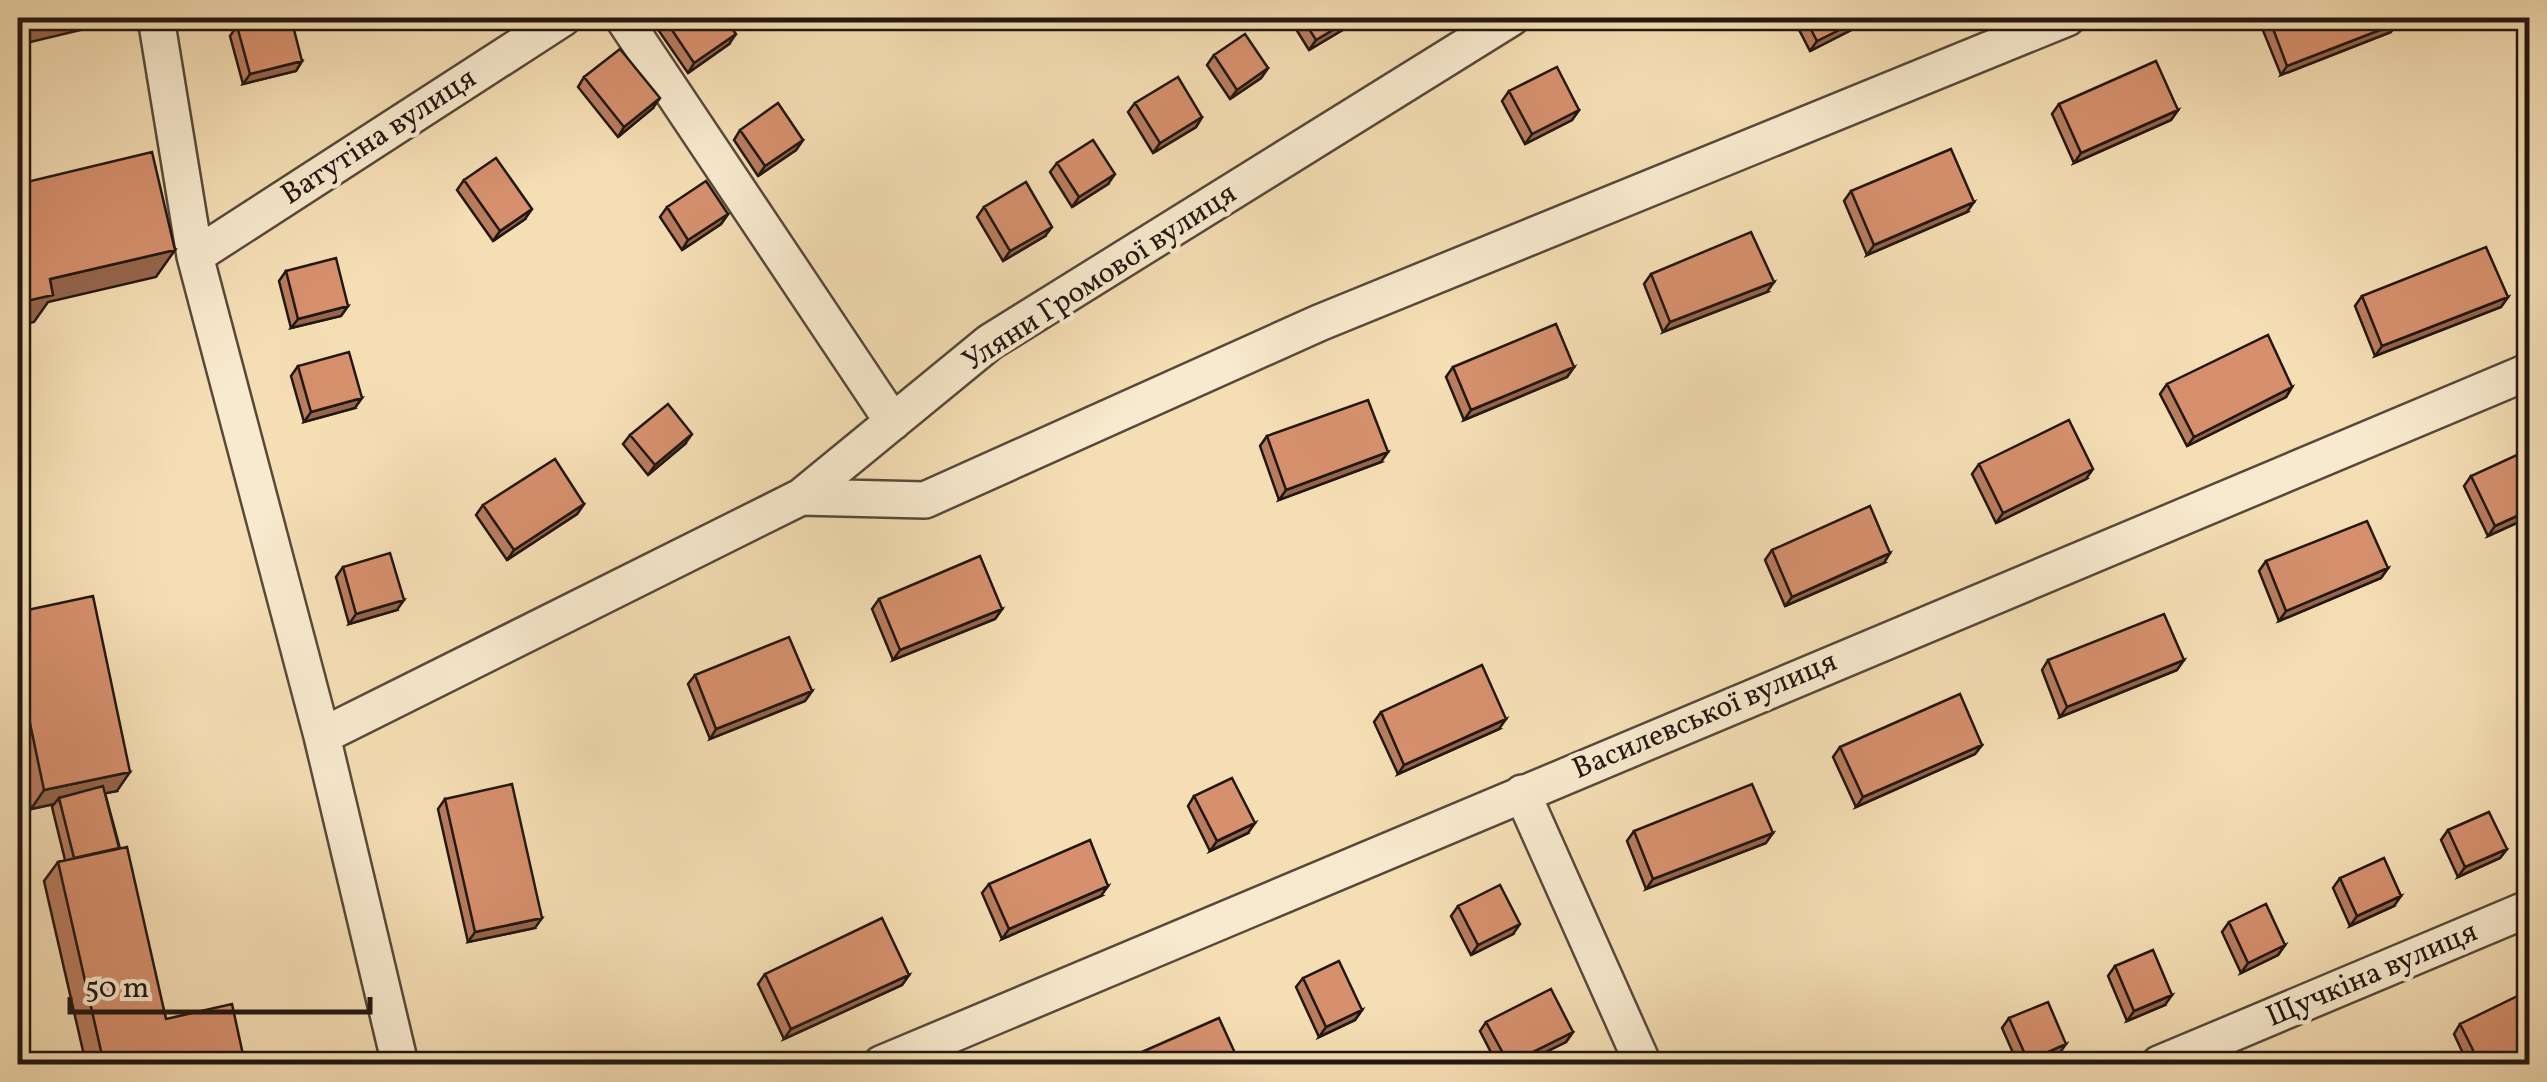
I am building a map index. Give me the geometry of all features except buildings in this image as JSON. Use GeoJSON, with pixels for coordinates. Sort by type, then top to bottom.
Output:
{"type":"FeatureCollection","features":[{"type":"Feature","properties":{"kind":"street"},"geometry":{"type":"LineString","coordinates":[[156,18],[195,256],[322,736],[400,1064]]}},
{"type":"Feature","properties":{"kind":"street","name":"Ватутіна вулиця"},"geometry":{"type":"LineString","coordinates":[[195,256],[562,18]]}},
{"type":"Feature","properties":{"kind":"street"},"geometry":{"type":"LineString","coordinates":[[623,18],[893,422]]}},
{"type":"Feature","properties":{"kind":"street","name":"Уляни Громової вулиця"},"geometry":{"type":"LineString","coordinates":[[322,736],[801,497],[990,342],[1512,18]]}},
{"type":"Feature","properties":{"kind":"street"},"geometry":{"type":"LineString","coordinates":[[801,497],[925,500],[1320,323],[2067,18]]}},
{"type":"Feature","properties":{"kind":"street","name":"Василевської вулиця"},"geometry":{"type":"LineString","coordinates":[[881,1064],[2530,371]]}},
{"type":"Feature","properties":{"kind":"street"},"geometry":{"type":"LineString","coordinates":[[1522,793],[1643,1064]]}},
{"type":"Feature","properties":{"kind":"street","name":"Щучкіна вулиця"},"geometry":{"type":"LineString","coordinates":[[2159,1064],[2530,908]]}}]}
